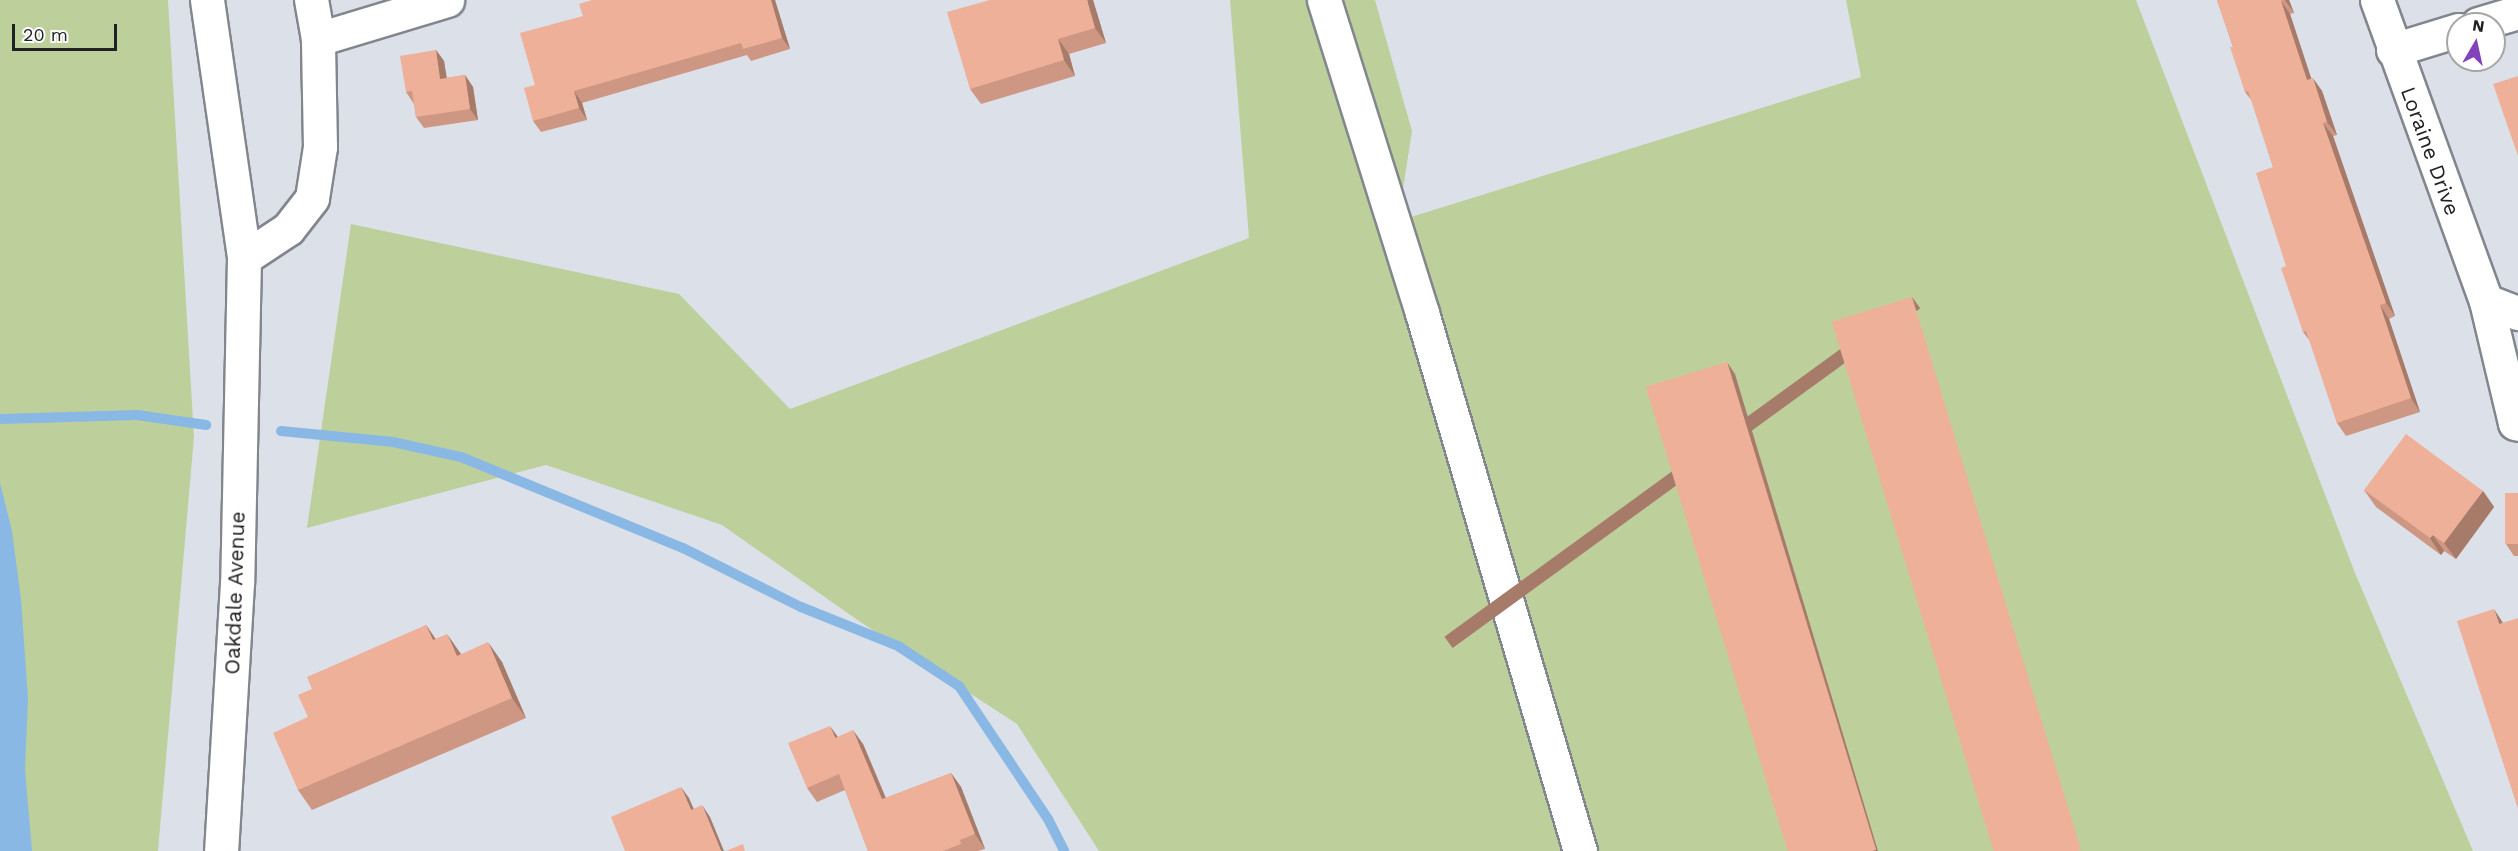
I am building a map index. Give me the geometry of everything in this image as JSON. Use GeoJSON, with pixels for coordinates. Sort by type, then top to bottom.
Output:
{"type":"FeatureCollection","features":[{"type":"Feature","properties":{"kind":"street"},"geometry":{"type":"LineString","coordinates":[[207,0],[244,258],[288,230],[312,198],[320,147],[318,39],[311,0]]}},
{"type":"Feature","properties":{"kind":"street"},"geometry":{"type":"LineString","coordinates":[[318,39],[447,0]]}},
{"type":"Feature","properties":{"kind":"street"},"geometry":{"type":"LineString","coordinates":[[1324,0],[1422,313],[1580,851]]}},
{"type":"Feature","properties":{"kind":"street","name":"Loraine Drive"},"geometry":{"type":"LineString","coordinates":[[2377,0],[2393,50],[2486,301],[2515,423],[2518,424]]}},
{"type":"Feature","properties":{"kind":"street"},"geometry":{"type":"LineString","coordinates":[[2393,50],[2446,34]]}},
{"type":"Feature","properties":{"kind":"street","name":"Oakdale Avenue"},"geometry":{"type":"LineString","coordinates":[[220,851],[237,583],[244,258]]}},
{"type":"Feature","properties":{"kind":"street"},"geometry":{"type":"LineString","coordinates":[[2486,301],[2518,313]]}},
{"type":"Feature","properties":{"kind":"green space"},"geometry":{"type":"Polygon","coordinates":[[[0,0],[168,0],[194,437],[158,851],[0,851],[0,0]]]}},
{"type":"Feature","properties":{"kind":"green space"},"geometry":{"type":"Polygon","coordinates":[[[1230,0],[1375,0],[1412,131],[1398,221],[1861,77],[1846,0],[2136,0],[2355,573],[2473,851],[1099,851],[1017,724],[859,621],[722,525],[546,465],[307,528],[351,224],[679,294],[790,409],[1249,238],[1230,0]]]}},
{"type":"Feature","properties":{"kind":"water"},"geometry":{"type":"Polygon","coordinates":[[[0,483],[12,531],[21,599],[28,699],[25,770],[32,851],[0,851],[0,483]]]}},
{"type":"Feature","properties":{"kind":"building"},"geometry":{"type":"Polygon","coordinates":[[[592,0],[771,0],[782,38],[743,49],[741,43],[574,91],[579,108],[533,121],[524,88],[535,85],[520,33],[583,16],[579,4],[592,0]]]}},
{"type":"Feature","properties":{"kind":"building"},"geometry":{"type":"Polygon","coordinates":[[[990,0],[1087,0],[1095,28],[1058,39],[1064,60],[970,89],[947,12],[990,0]]]}},
{"type":"Feature","properties":{"kind":"building"},"geometry":{"type":"Polygon","coordinates":[[[2217,0],[2283,0],[2281,1],[2307,80],[2313,78],[2327,122],[2323,123],[2386,303],[2380,305],[2411,398],[2337,423],[2306,331],[2303,332],[2281,268],[2286,266],[2256,173],[2273,167],[2248,91],[2245,92],[2217,0]]]}},
{"type":"Feature","properties":{"kind":"building"},"geometry":{"type":"Polygon","coordinates":[[[436,50],[440,79],[465,75],[470,109],[416,117],[412,91],[406,92],[400,56],[436,50]]]}},
{"type":"Feature","properties":{"kind":"building"},"geometry":{"type":"Polygon","coordinates":[[[2518,76],[2518,156],[2493,84],[2518,76]]]}},
{"type":"Feature","properties":{"kind":"building"},"geometry":{"type":"Polygon","coordinates":[[[1912,297],[2081,850],[1994,851],[1832,322],[1912,297]]]}},
{"type":"Feature","properties":{"kind":"building"},"geometry":{"type":"Polygon","coordinates":[[[1727,362],[1876,850],[1788,851],[1646,387],[1727,362]]]}},
{"type":"Feature","properties":{"kind":"building"},"geometry":{"type":"Polygon","coordinates":[[[2406,434],[2483,491],[2444,543],[2433,535],[2430,538],[2364,490],[2406,434]]]}},
{"type":"Feature","properties":{"kind":"building"},"geometry":{"type":"Polygon","coordinates":[[[2505,493],[2518,493],[2518,544],[2505,544],[2505,493]]]}},
{"type":"Feature","properties":{"kind":"building"},"geometry":{"type":"Polygon","coordinates":[[[2494,609],[2499,624],[2518,618],[2518,809],[2457,621],[2494,609]]]}},
{"type":"Feature","properties":{"kind":"building"},"geometry":{"type":"Polygon","coordinates":[[[426,625],[433,640],[447,634],[457,656],[488,642],[512,698],[298,790],[273,733],[308,717],[298,695],[312,689],[307,677],[426,625]]]}},
{"type":"Feature","properties":{"kind":"building"},"geometry":{"type":"Polygon","coordinates":[[[830,726],[835,738],[853,730],[882,799],[951,773],[975,834],[960,840],[961,844],[943,851],[868,851],[839,774],[807,788],[788,743],[830,726]]]}},
{"type":"Feature","properties":{"kind":"building"},"geometry":{"type":"Polygon","coordinates":[[[681,787],[691,810],[702,805],[721,851],[625,851],[611,817],[681,787]]]}},
{"type":"Feature","properties":{"kind":"building"},"geometry":{"type":"Polygon","coordinates":[[[743,844],[745,851],[726,851],[743,844]]]}},
{"type":"Feature","properties":{"kind":"waterway"},"geometry":{"type":"LineString","coordinates":[[0,419],[137,415],[206,425]]}},
{"type":"Feature","properties":{"kind":"waterway"},"geometry":{"type":"LineString","coordinates":[[281,431],[393,442],[461,457],[683,548],[801,607],[898,646],[959,686],[1048,819],[1064,851]]}}]}
